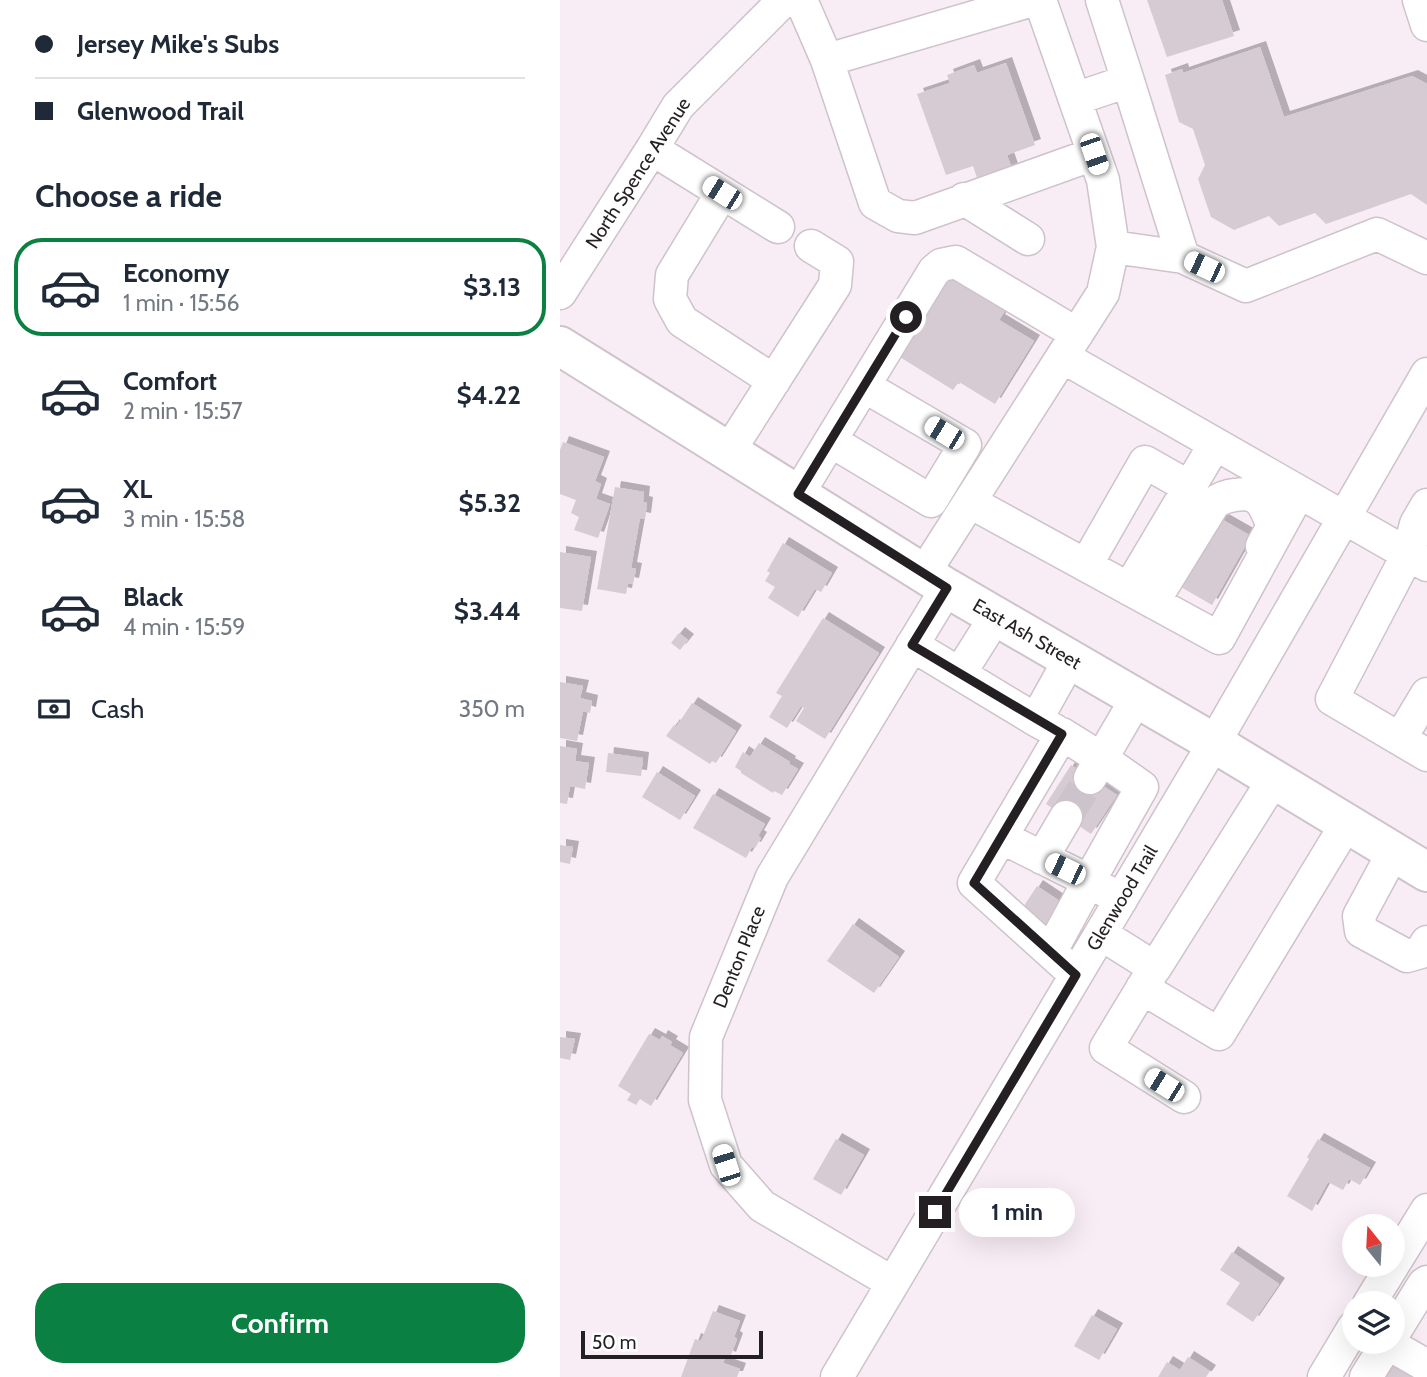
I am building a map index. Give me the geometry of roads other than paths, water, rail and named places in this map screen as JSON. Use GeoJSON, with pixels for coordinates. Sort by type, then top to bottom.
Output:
{"type":"FeatureCollection","features":[{"type":"Feature","properties":{"kind":"main road","name":"East Ash Street"},"geometry":{"type":"LineString","coordinates":[[560,345],[936,581],[1214,743],[1427,872]]}},
{"type":"Feature","properties":{"kind":"street","name":"North Spence Avenue"},"geometry":{"type":"LineString","coordinates":[[560,293],[678,106],[784,0]]}},
{"type":"Feature","properties":{"kind":"street"},"geometry":{"type":"LineString","coordinates":[[801,0],[827,60],[875,203],[898,216],[915,218],[1094,154]]}},
{"type":"Feature","properties":{"kind":"street"},"geometry":{"type":"LineString","coordinates":[[827,60],[1033,0]]}},
{"type":"Feature","properties":{"kind":"street"},"geometry":{"type":"LineString","coordinates":[[1040,0],[1103,180],[1114,247],[1183,257],[1246,286],[1377,234],[1427,258]]}},
{"type":"Feature","properties":{"kind":"street"},"geometry":{"type":"LineString","coordinates":[[1102,0],[1183,257]]}},
{"type":"Feature","properties":{"kind":"street"},"geometry":{"type":"LineString","coordinates":[[1419,0],[1427,25]]}},
{"type":"Feature","properties":{"kind":"street"},"geometry":{"type":"LineString","coordinates":[[1075,99],[1128,81]]}},
{"type":"Feature","properties":{"kind":"street"},"geometry":{"type":"LineString","coordinates":[[652,149],[778,228]]}},
{"type":"Feature","properties":{"kind":"street"},"geometry":{"type":"LineString","coordinates":[[722,193],[672,275],[670,299],[682,321],[774,381]]}},
{"type":"Feature","properties":{"kind":"street"},"geometry":{"type":"LineString","coordinates":[[964,200],[1028,239]]}},
{"type":"Feature","properties":{"kind":"street"},"geometry":{"type":"LineString","coordinates":[[729,451],[835,285],[837,262],[811,246]]}},
{"type":"Feature","properties":{"kind":"street","name":"Denton Place"},"geometry":{"type":"LineString","coordinates":[[892,1283],[762,1206],[726,1165],[705,1100],[706,1037],[772,877],[912,645],[970,502],[1103,293],[1114,247]]}},
{"type":"Feature","properties":{"kind":"street"},"geometry":{"type":"LineString","coordinates":[[798,494],[934,271],[941,265],[956,262],[1070,346],[1215,444],[1418,559]]}},
{"type":"Feature","properties":{"kind":"street","name":"Glenwood Trail"},"geometry":{"type":"LineString","coordinates":[[837,1377],[1214,743],[1427,374]]}},
{"type":"Feature","properties":{"kind":"street"},"geometry":{"type":"LineString","coordinates":[[864,386],[995,463]]}},
{"type":"Feature","properties":{"kind":"street"},"geometry":{"type":"LineString","coordinates":[[831,441],[931,501],[965,445]]}},
{"type":"Feature","properties":{"kind":"street"},"geometry":{"type":"LineString","coordinates":[[1141,595],[1189,487],[1215,444]]}},
{"type":"Feature","properties":{"kind":"street"},"geometry":{"type":"LineString","coordinates":[[1086,565],[1145,462],[1189,487]]}},
{"type":"Feature","properties":{"kind":"street"},"geometry":{"type":"LineString","coordinates":[[970,502],[1219,638],[1299,492]]}},
{"type":"Feature","properties":{"kind":"street"},"geometry":{"type":"LineString","coordinates":[[1141,595],[1214,503],[1224,496],[1247,493],[1265,507],[1273,526],[1250,567],[1251,579]]}},
{"type":"Feature","properties":{"kind":"street"},"geometry":{"type":"LineString","coordinates":[[1427,505],[1416,524],[1418,559],[1332,699],[1427,755]]}},
{"type":"Feature","properties":{"kind":"street"},"geometry":{"type":"LineString","coordinates":[[960,673],[996,616]]}},
{"type":"Feature","properties":{"kind":"street"},"geometry":{"type":"LineString","coordinates":[[912,645],[1049,727],[1096,768],[1142,787],[1051,951]]}},
{"type":"Feature","properties":{"kind":"street"},"geometry":{"type":"LineString","coordinates":[[1070,659],[1049,727],[1001,837],[974,883],[1076,975]]}},
{"type":"Feature","properties":{"kind":"street"},"geometry":{"type":"LineString","coordinates":[[1400,739],[1427,694]]}},
{"type":"Feature","properties":{"kind":"street"},"geometry":{"type":"LineString","coordinates":[[1096,768],[1137,698]]}},
{"type":"Feature","properties":{"kind":"street"},"geometry":{"type":"LineString","coordinates":[[1184,1097],[1106,1048],[1274,779]]}},
{"type":"Feature","properties":{"kind":"street"},"geometry":{"type":"LineString","coordinates":[[1042,858],[1066,817]]}},
{"type":"Feature","properties":{"kind":"street"},"geometry":{"type":"LineString","coordinates":[[1101,934],[1149,978],[1170,1005],[1219,1034],[1347,823]]}},
{"type":"Feature","properties":{"kind":"street"},"geometry":{"type":"LineString","coordinates":[[1001,837],[1121,900]]}},
{"type":"Feature","properties":{"kind":"street"},"geometry":{"type":"LineString","coordinates":[[1394,851],[1359,916],[1361,931],[1407,956],[1421,952],[1427,942]]}},
{"type":"Feature","properties":{"kind":"street"},"geometry":{"type":"LineString","coordinates":[[1405,1245],[1427,1209]]}},
{"type":"Feature","properties":{"kind":"street"},"geometry":{"type":"LineString","coordinates":[[1405,1314],[1427,1282]]}},
{"type":"Feature","properties":{"kind":"street"},"geometry":{"type":"LineString","coordinates":[[1324,1377],[1342,1347]]}},
{"type":"Feature","properties":{"kind":"street"},"geometry":{"type":"LineString","coordinates":[[1405,1351],[1427,1366]]}},
{"type":"Feature","properties":{"kind":"street"},"geometry":{"type":"LineString","coordinates":[[1366,1377],[1380,1354]]}},
{"type":"Feature","properties":{"kind":"tunnel"},"geometry":{"type":"LineString","coordinates":[[1066,817],[1090,778]]}}]}
